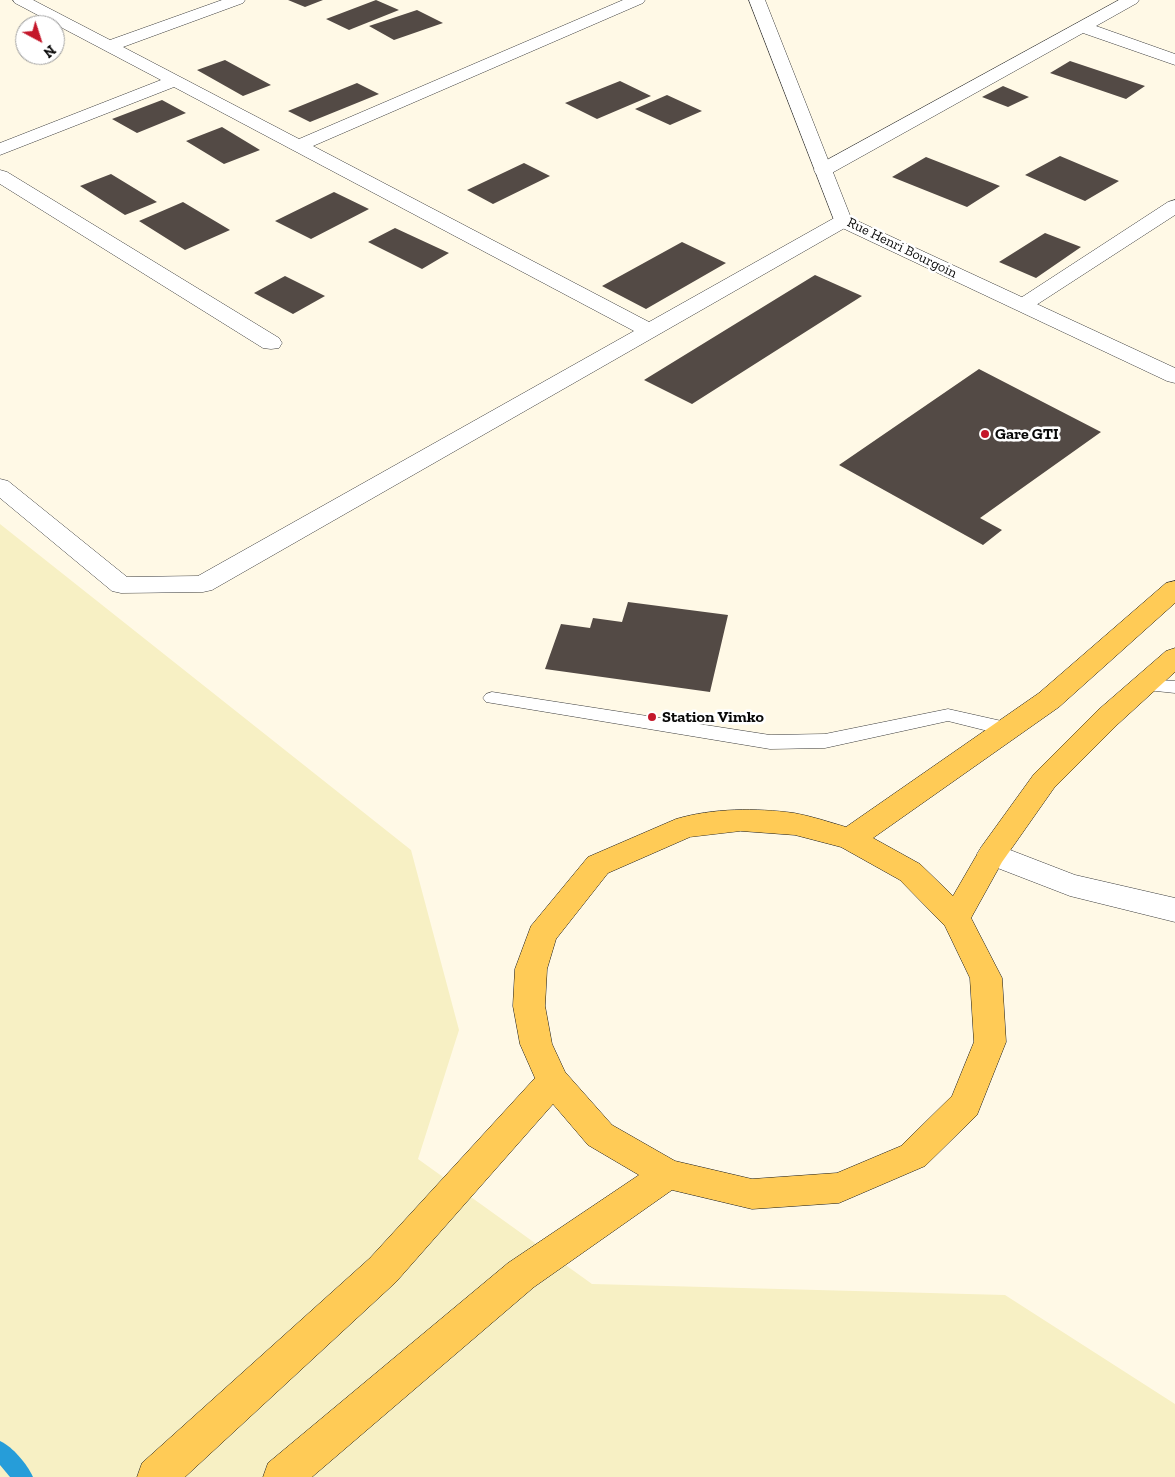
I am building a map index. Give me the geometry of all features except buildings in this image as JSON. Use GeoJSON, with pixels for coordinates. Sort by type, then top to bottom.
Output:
{"type":"FeatureCollection","features":[{"type":"Feature","properties":{"kind":"main road"},"geometry":{"type":"LineString","coordinates":[[850,839],[1049,700],[1175,589]]}},
{"type":"Feature","properties":{"kind":"main road"},"geometry":{"type":"LineString","coordinates":[[956,918],[992,854],[1044,781],[1108,717],[1175,657]]}},
{"type":"Feature","properties":{"kind":"main road"},"geometry":{"type":"LineString","coordinates":[[741,820],[795,824],[850,839],[910,872],[956,918],[986,978],[990,1042],[965,1105],[913,1156],[838,1188],[752,1194],[668,1174],[600,1134],[553,1081],[536,1044],[529,1006],[531,969],[542,934],[598,865],[686,827],[741,820]]}},
{"type":"Feature","properties":{"kind":"main road"},"geometry":{"type":"LineString","coordinates":[[156,1477],[383,1270],[553,1081]]}},
{"type":"Feature","properties":{"kind":"main road"},"geometry":{"type":"LineString","coordinates":[[282,1477],[521,1275],[668,1174]]}},
{"type":"Feature","properties":{"kind":"street"},"geometry":{"type":"LineString","coordinates":[[21,0],[650,330]]}},
{"type":"Feature","properties":{"kind":"street"},"geometry":{"type":"LineString","coordinates":[[109,46],[237,0]]}},
{"type":"Feature","properties":{"kind":"street"},"geometry":{"type":"LineString","coordinates":[[298,146],[637,0]]}},
{"type":"Feature","properties":{"kind":"street","name":"Rue Henri Bourgoin"},"geometry":{"type":"LineString","coordinates":[[757,0],[843,222],[1175,376]]}},
{"type":"Feature","properties":{"kind":"street"},"geometry":{"type":"LineString","coordinates":[[823,170],[1131,0]]}},
{"type":"Feature","properties":{"kind":"street"},"geometry":{"type":"LineString","coordinates":[[1082,27],[1175,60]]}},
{"type":"Feature","properties":{"kind":"street"},"geometry":{"type":"LineString","coordinates":[[0,149],[175,81]]}},
{"type":"Feature","properties":{"kind":"street"},"geometry":{"type":"LineString","coordinates":[[0,176],[271,343]]}},
{"type":"Feature","properties":{"kind":"street"},"geometry":{"type":"LineString","coordinates":[[1023,305],[1175,206]]}},
{"type":"Feature","properties":{"kind":"street"},"geometry":{"type":"LineString","coordinates":[[0,486],[121,585],[203,584],[843,222]]}},
{"type":"Feature","properties":{"kind":"street"},"geometry":{"type":"LineString","coordinates":[[992,854],[1070,885],[1175,910]]}},
{"type":"Feature","properties":{"kind":"lane"},"geometry":{"type":"LineString","coordinates":[[1143,685],[1175,687]]}},
{"type":"Feature","properties":{"kind":"lane"},"geometry":{"type":"LineString","coordinates":[[492,698],[770,742],[825,741],[948,715],[1008,729]]}},
{"type":"Feature","properties":{"kind":"shaded area"},"geometry":{"type":"Polygon","coordinates":[[[0,524],[411,850],[459,1030],[418,1159],[592,1284],[1005,1295],[1175,1404],[1175,1477],[0,1477],[0,524]]]}},
{"type":"Feature","properties":{"kind":"waterway"},"geometry":{"type":"LineString","coordinates":[[0,1451],[23,1477]]}},
{"type":"Feature","properties":{"kind":"place","name":"Gare GTI"},"geometry":{"type":"Point","coordinates":[985,434]}},
{"type":"Feature","properties":{"kind":"place","name":"Station Vimko"},"geometry":{"type":"Point","coordinates":[652,717]}}]}
